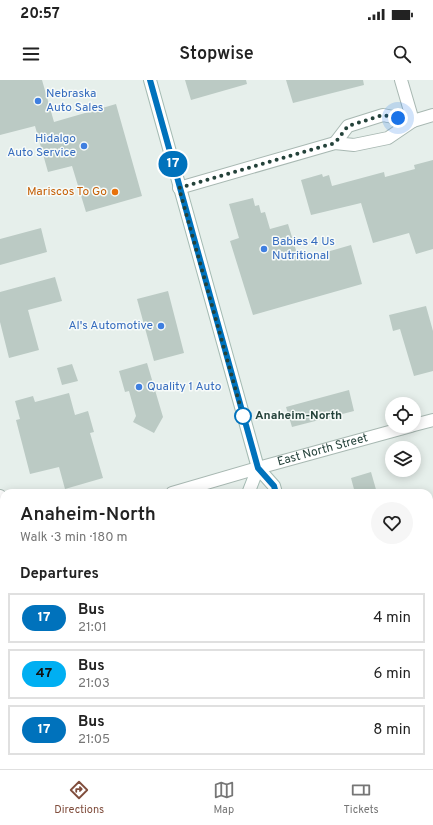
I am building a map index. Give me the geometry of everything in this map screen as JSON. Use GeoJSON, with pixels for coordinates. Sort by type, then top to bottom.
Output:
{"type":"FeatureCollection","features":[{"type":"Feature","properties":{"kind":"street"},"geometry":{"type":"LineString","coordinates":[[150,80],[258,468],[274,486],[275,489]]}},
{"type":"Feature","properties":{"kind":"street"},"geometry":{"type":"LineString","coordinates":[[401,80],[413,121]]}},
{"type":"Feature","properties":{"kind":"street"},"geometry":{"type":"LineString","coordinates":[[335,143],[348,126],[383,115],[413,121]]}},
{"type":"Feature","properties":{"kind":"street"},"geometry":{"type":"LineString","coordinates":[[179,188],[335,143],[354,145],[388,138],[413,121],[433,115]]}},
{"type":"Feature","properties":{"kind":"street"},"geometry":{"type":"LineString","coordinates":[[421,423],[433,420]]}},
{"type":"Feature","properties":{"kind":"street","name":"East North Street"},"geometry":{"type":"LineString","coordinates":[[186,489],[386,433]]}},
{"type":"Feature","properties":{"kind":"street"},"geometry":{"type":"LineString","coordinates":[[250,489],[258,468]]}},
{"type":"Feature","properties":{"kind":"building","name":"Hidalgo Auto Service"},"geometry":{"type":"Polygon","coordinates":[[[0,80],[42,80],[54,122],[116,104],[142,196],[86,212],[72,166],[48,172],[35,126],[0,135],[0,80]]]}},
{"type":"Feature","properties":{"kind":"building"},"geometry":{"type":"Polygon","coordinates":[[[185,80],[246,80],[247,84],[191,100],[185,80]]]}},
{"type":"Feature","properties":{"kind":"building"},"geometry":{"type":"Polygon","coordinates":[[[286,80],[363,80],[364,85],[293,103],[286,80]]]}},
{"type":"Feature","properties":{"kind":"building"},"geometry":{"type":"Polygon","coordinates":[[[433,160],[433,249],[416,254],[409,233],[373,243],[361,203],[311,215],[301,180],[322,174],[323,177],[329,175],[332,186],[384,172],[385,177],[415,169],[414,165],[433,160]]]}},
{"type":"Feature","properties":{"kind":"building"},"geometry":{"type":"Polygon","coordinates":[[[253,198],[255,206],[259,205],[261,213],[265,212],[270,229],[288,224],[299,260],[351,245],[362,284],[253,315],[230,241],[239,238],[229,204],[253,198]]]}},
{"type":"Feature","properties":{"kind":"building"},"geometry":{"type":"Polygon","coordinates":[[[41,228],[47,252],[0,265],[0,239],[41,228]]]}},
{"type":"Feature","properties":{"kind":"building"},"geometry":{"type":"Polygon","coordinates":[[[55,277],[62,301],[28,310],[39,350],[9,358],[0,322],[0,292],[55,277]]]}},
{"type":"Feature","properties":{"kind":"building","name":"Al's Automotive"},"geometry":{"type":"Polygon","coordinates":[[[168,291],[184,353],[154,361],[137,299],[168,291]]]}},
{"type":"Feature","properties":{"kind":"building"},"geometry":{"type":"Polygon","coordinates":[[[426,306],[433,331],[433,371],[414,376],[400,329],[393,331],[389,315],[426,306]]]}},
{"type":"Feature","properties":{"kind":"building","name":"Quality 1 Auto"},"geometry":{"type":"Polygon","coordinates":[[[147,363],[163,417],[154,433],[133,422],[136,416],[129,391],[125,392],[119,371],[147,363]]]}},
{"type":"Feature","properties":{"kind":"building"},"geometry":{"type":"Polygon","coordinates":[[[72,364],[78,381],[62,385],[57,368],[72,364]]]}},
{"type":"Feature","properties":{"kind":"building"},"geometry":{"type":"Polygon","coordinates":[[[349,390],[354,411],[292,427],[286,407],[349,390]]]}},
{"type":"Feature","properties":{"kind":"building"},"geometry":{"type":"Polygon","coordinates":[[[69,393],[75,415],[88,411],[94,432],[90,433],[103,478],[65,489],[59,467],[30,474],[16,420],[20,419],[15,401],[33,396],[35,402],[69,393]]]}},
{"type":"Feature","properties":{"kind":"building"},"geometry":{"type":"Polygon","coordinates":[[[371,472],[376,489],[354,489],[351,478],[371,472]]]}},
{"type":"Feature","properties":{"kind":"bus line","name":"17"},"geometry":{"type":"LineString","coordinates":[[150,80],[258,468],[274,486],[275,489]]}},
{"type":"Feature","properties":{"kind":"place","name":"Nebraska Auto Sales"},"geometry":{"type":"Point","coordinates":[38,101]}},
{"type":"Feature","properties":{"kind":"place","name":"Hidalgo Auto Service"},"geometry":{"type":"Point","coordinates":[84,146]}},
{"type":"Feature","properties":{"kind":"place","name":"Mariscos To Go"},"geometry":{"type":"Point","coordinates":[115,192]}},
{"type":"Feature","properties":{"kind":"place","name":"Babies 4 Us Nutritional"},"geometry":{"type":"Point","coordinates":[264,249]}},
{"type":"Feature","properties":{"kind":"place","name":"Al's Automotive"},"geometry":{"type":"Point","coordinates":[161,326]}},
{"type":"Feature","properties":{"kind":"place","name":"Quality 1 Auto"},"geometry":{"type":"Point","coordinates":[139,387]}},
{"type":"Feature","properties":{"kind":"place","name":"Anaheim-North"},"geometry":{"type":"Point","coordinates":[243,416]}},
{"type":"Feature","properties":{"kind":"route"},"geometry":{"type":"LineString","coordinates":[[243,416],[179,188],[335,143],[348,126],[383,115],[398,118]]}}]}
